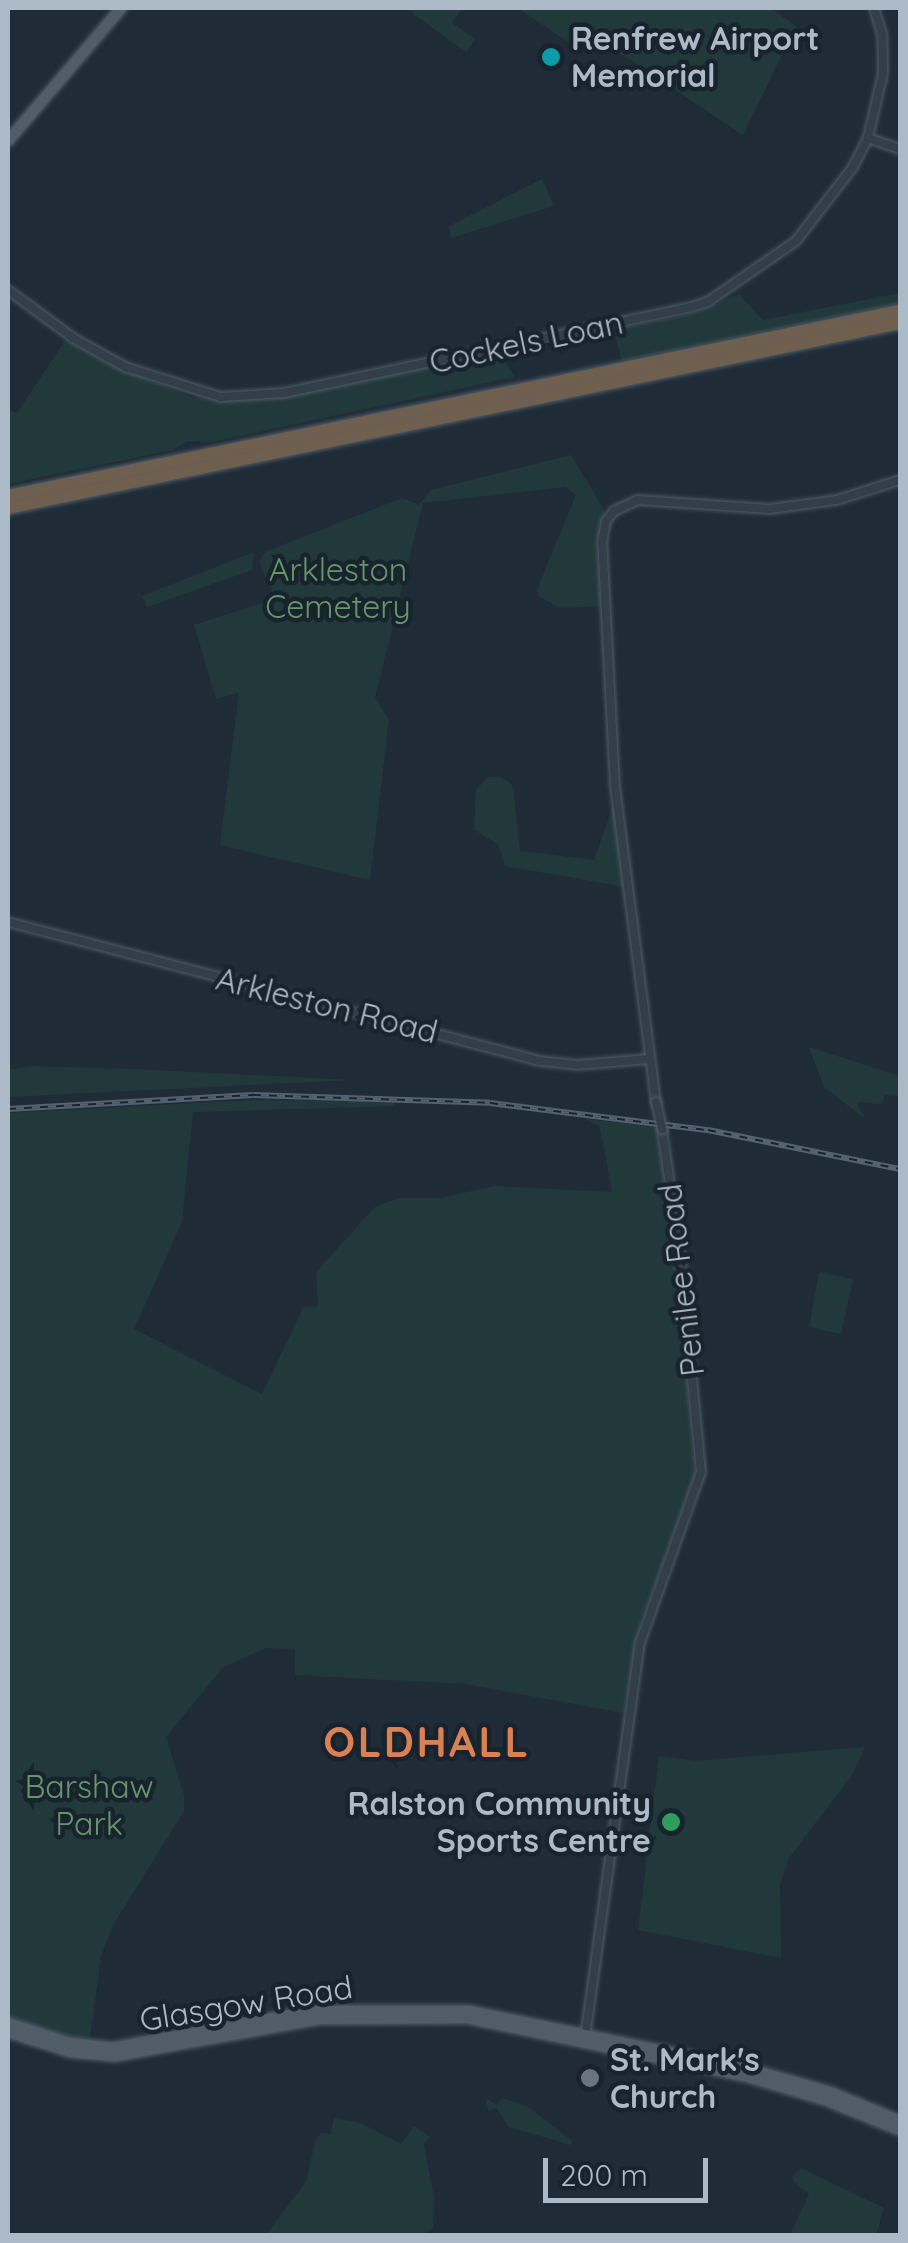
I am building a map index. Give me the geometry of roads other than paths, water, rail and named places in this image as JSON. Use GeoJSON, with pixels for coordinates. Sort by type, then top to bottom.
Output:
{"type":"FeatureCollection","features":[{"type":"Feature","properties":{"kind":"highway"},"geometry":{"type":"LineString","coordinates":[[8,496],[900,311]]}},
{"type":"Feature","properties":{"kind":"highway"},"geometry":{"type":"LineString","coordinates":[[8,508],[900,324]]}},
{"type":"Feature","properties":{"kind":"main road"},"geometry":{"type":"LineString","coordinates":[[8,140],[122,8]]}},
{"type":"Feature","properties":{"kind":"main road","name":"Glasgow Road"},"geometry":{"type":"LineString","coordinates":[[8,2024],[69,2043],[113,2048],[344,2008],[469,2011],[771,2078],[900,2121]]}},
{"type":"Feature","properties":{"kind":"main road","name":"Glasgow Road"},"geometry":{"type":"LineString","coordinates":[[8,2032],[70,2052],[116,2056],[319,2018],[452,2017],[585,2038]]}},
{"type":"Feature","properties":{"kind":"main road","name":"Glasgow Road"},"geometry":{"type":"LineString","coordinates":[[771,2078],[900,2130]]}},
{"type":"Feature","properties":{"kind":"street","name":"Cockels Loan"},"geometry":{"type":"LineString","coordinates":[[8,290],[88,347],[153,378],[221,397],[284,393],[709,301],[796,241],[853,167],[868,138],[884,73],[882,34],[874,8]]}},
{"type":"Feature","properties":{"kind":"street"},"geometry":{"type":"LineString","coordinates":[[868,138],[900,148]]}},
{"type":"Feature","properties":{"kind":"street","name":"Penilee Road"},"geometry":{"type":"LineString","coordinates":[[585,2038],[640,1643],[700,1472],[682,1268],[648,1059],[611,728],[602,542],[606,521],[614,510],[638,500],[770,509],[837,500],[900,480]]}},
{"type":"Feature","properties":{"kind":"street","name":"Arkleston Road"},"geometry":{"type":"LineString","coordinates":[[8,922],[540,1061],[578,1065],[648,1059]]}},
{"type":"Feature","properties":{"kind":"railway"},"geometry":{"type":"LineString","coordinates":[[8,1109],[253,1095],[490,1103],[708,1130],[900,1169]]}},
{"type":"Feature","properties":{"kind":"place","name":"Renfrew Airport Memorial"},"geometry":{"type":"Point","coordinates":[551,57]}},
{"type":"Feature","properties":{"kind":"place","name":"Ralston Community Sports Centre"},"geometry":{"type":"Point","coordinates":[671,1822]}},
{"type":"Feature","properties":{"kind":"place","name":"St. Mark's Church"},"geometry":{"type":"Point","coordinates":[590,2078]}},
{"type":"Feature","properties":{"kind":"district","name":"OLDHALL"},"geometry":{"type":"Point","coordinates":[427,1742]}},
{"type":"Feature","properties":{"kind":"park label","name":"Arkleston Cemetery"},"geometry":{"type":"Point","coordinates":[338,588]}},
{"type":"Feature","properties":{"kind":"park label","name":"Barshaw Park"},"geometry":{"type":"Point","coordinates":[89,1806]}}]}
